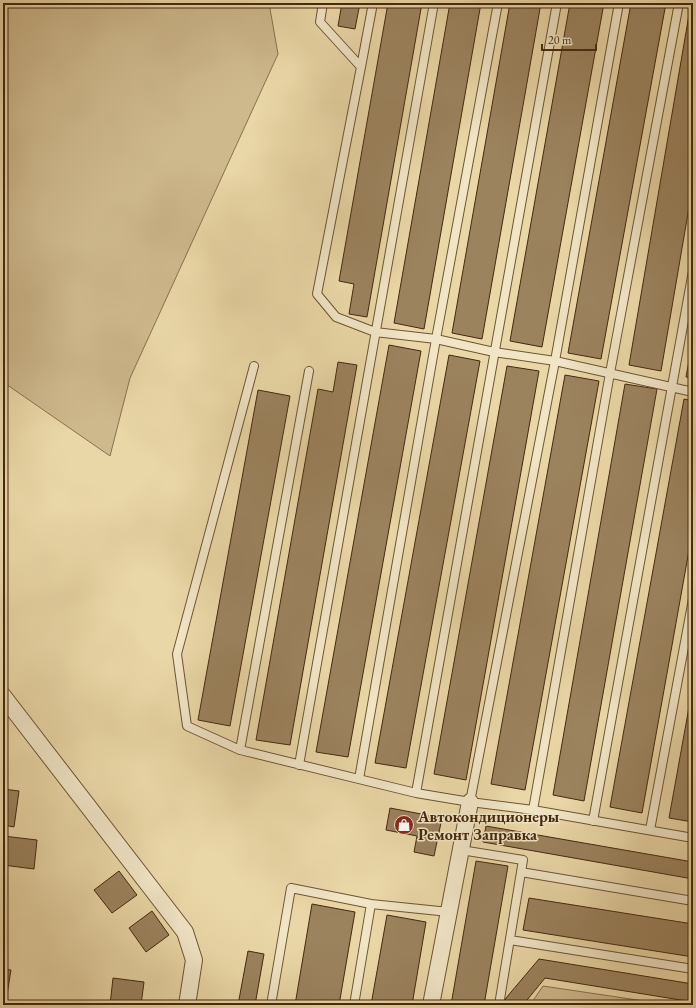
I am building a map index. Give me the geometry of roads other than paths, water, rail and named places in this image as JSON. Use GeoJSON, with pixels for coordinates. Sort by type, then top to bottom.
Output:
{"type":"FeatureCollection","features":[{"type":"Feature","properties":{"kind":"street"},"geometry":{"type":"LineString","coordinates":[[3,696],[185,932],[194,960],[187,1005]]}},
{"type":"Feature","properties":{"kind":"street"},"geometry":{"type":"LineString","coordinates":[[431,1005],[470,802]]}},
{"type":"Feature","properties":{"kind":"lane"},"geometry":{"type":"LineString","coordinates":[[323,3],[320,22],[361,67]]}},
{"type":"Feature","properties":{"kind":"lane"},"geometry":{"type":"LineString","coordinates":[[373,3],[317,294],[336,317],[376,332],[436,340],[494,352],[555,361],[693,392]]}},
{"type":"Feature","properties":{"kind":"lane"},"geometry":{"type":"LineString","coordinates":[[299,765],[434,3]]}},
{"type":"Feature","properties":{"kind":"lane"},"geometry":{"type":"LineString","coordinates":[[359,779],[436,340],[498,3]]}},
{"type":"Feature","properties":{"kind":"lane"},"geometry":{"type":"LineString","coordinates":[[416,793],[556,3]]}},
{"type":"Feature","properties":{"kind":"lane"},"geometry":{"type":"LineString","coordinates":[[470,802],[555,361],[619,3]]}},
{"type":"Feature","properties":{"kind":"lane"},"geometry":{"type":"LineString","coordinates":[[533,810],[610,373],[679,3]]}},
{"type":"Feature","properties":{"kind":"lane"},"geometry":{"type":"LineString","coordinates":[[593,821],[693,271]]}},
{"type":"Feature","properties":{"kind":"lane"},"geometry":{"type":"LineString","coordinates":[[254,366],[177,654],[187,726],[240,750],[416,793],[533,810],[693,838]]}},
{"type":"Feature","properties":{"kind":"lane"},"geometry":{"type":"LineString","coordinates":[[240,750],[309,371]]}},
{"type":"Feature","properties":{"kind":"lane"},"geometry":{"type":"LineString","coordinates":[[650,830],[693,599]]}},
{"type":"Feature","properties":{"kind":"lane"},"geometry":{"type":"LineString","coordinates":[[461,850],[523,860],[499,1005]]}},
{"type":"Feature","properties":{"kind":"lane"},"geometry":{"type":"LineString","coordinates":[[522,872],[693,901]]}},
{"type":"Feature","properties":{"kind":"lane"},"geometry":{"type":"LineString","coordinates":[[271,1005],[291,888],[371,904],[449,912]]}},
{"type":"Feature","properties":{"kind":"lane"},"geometry":{"type":"LineString","coordinates":[[354,1005],[371,904]]}},
{"type":"Feature","properties":{"kind":"lane"},"geometry":{"type":"LineString","coordinates":[[510,940],[693,969]]}},
{"type":"Feature","properties":{"kind":"place","name":"Автокондиционеры Ремонт Заправка"},"geometry":{"type":"Point","coordinates":[404,825]}}]}
